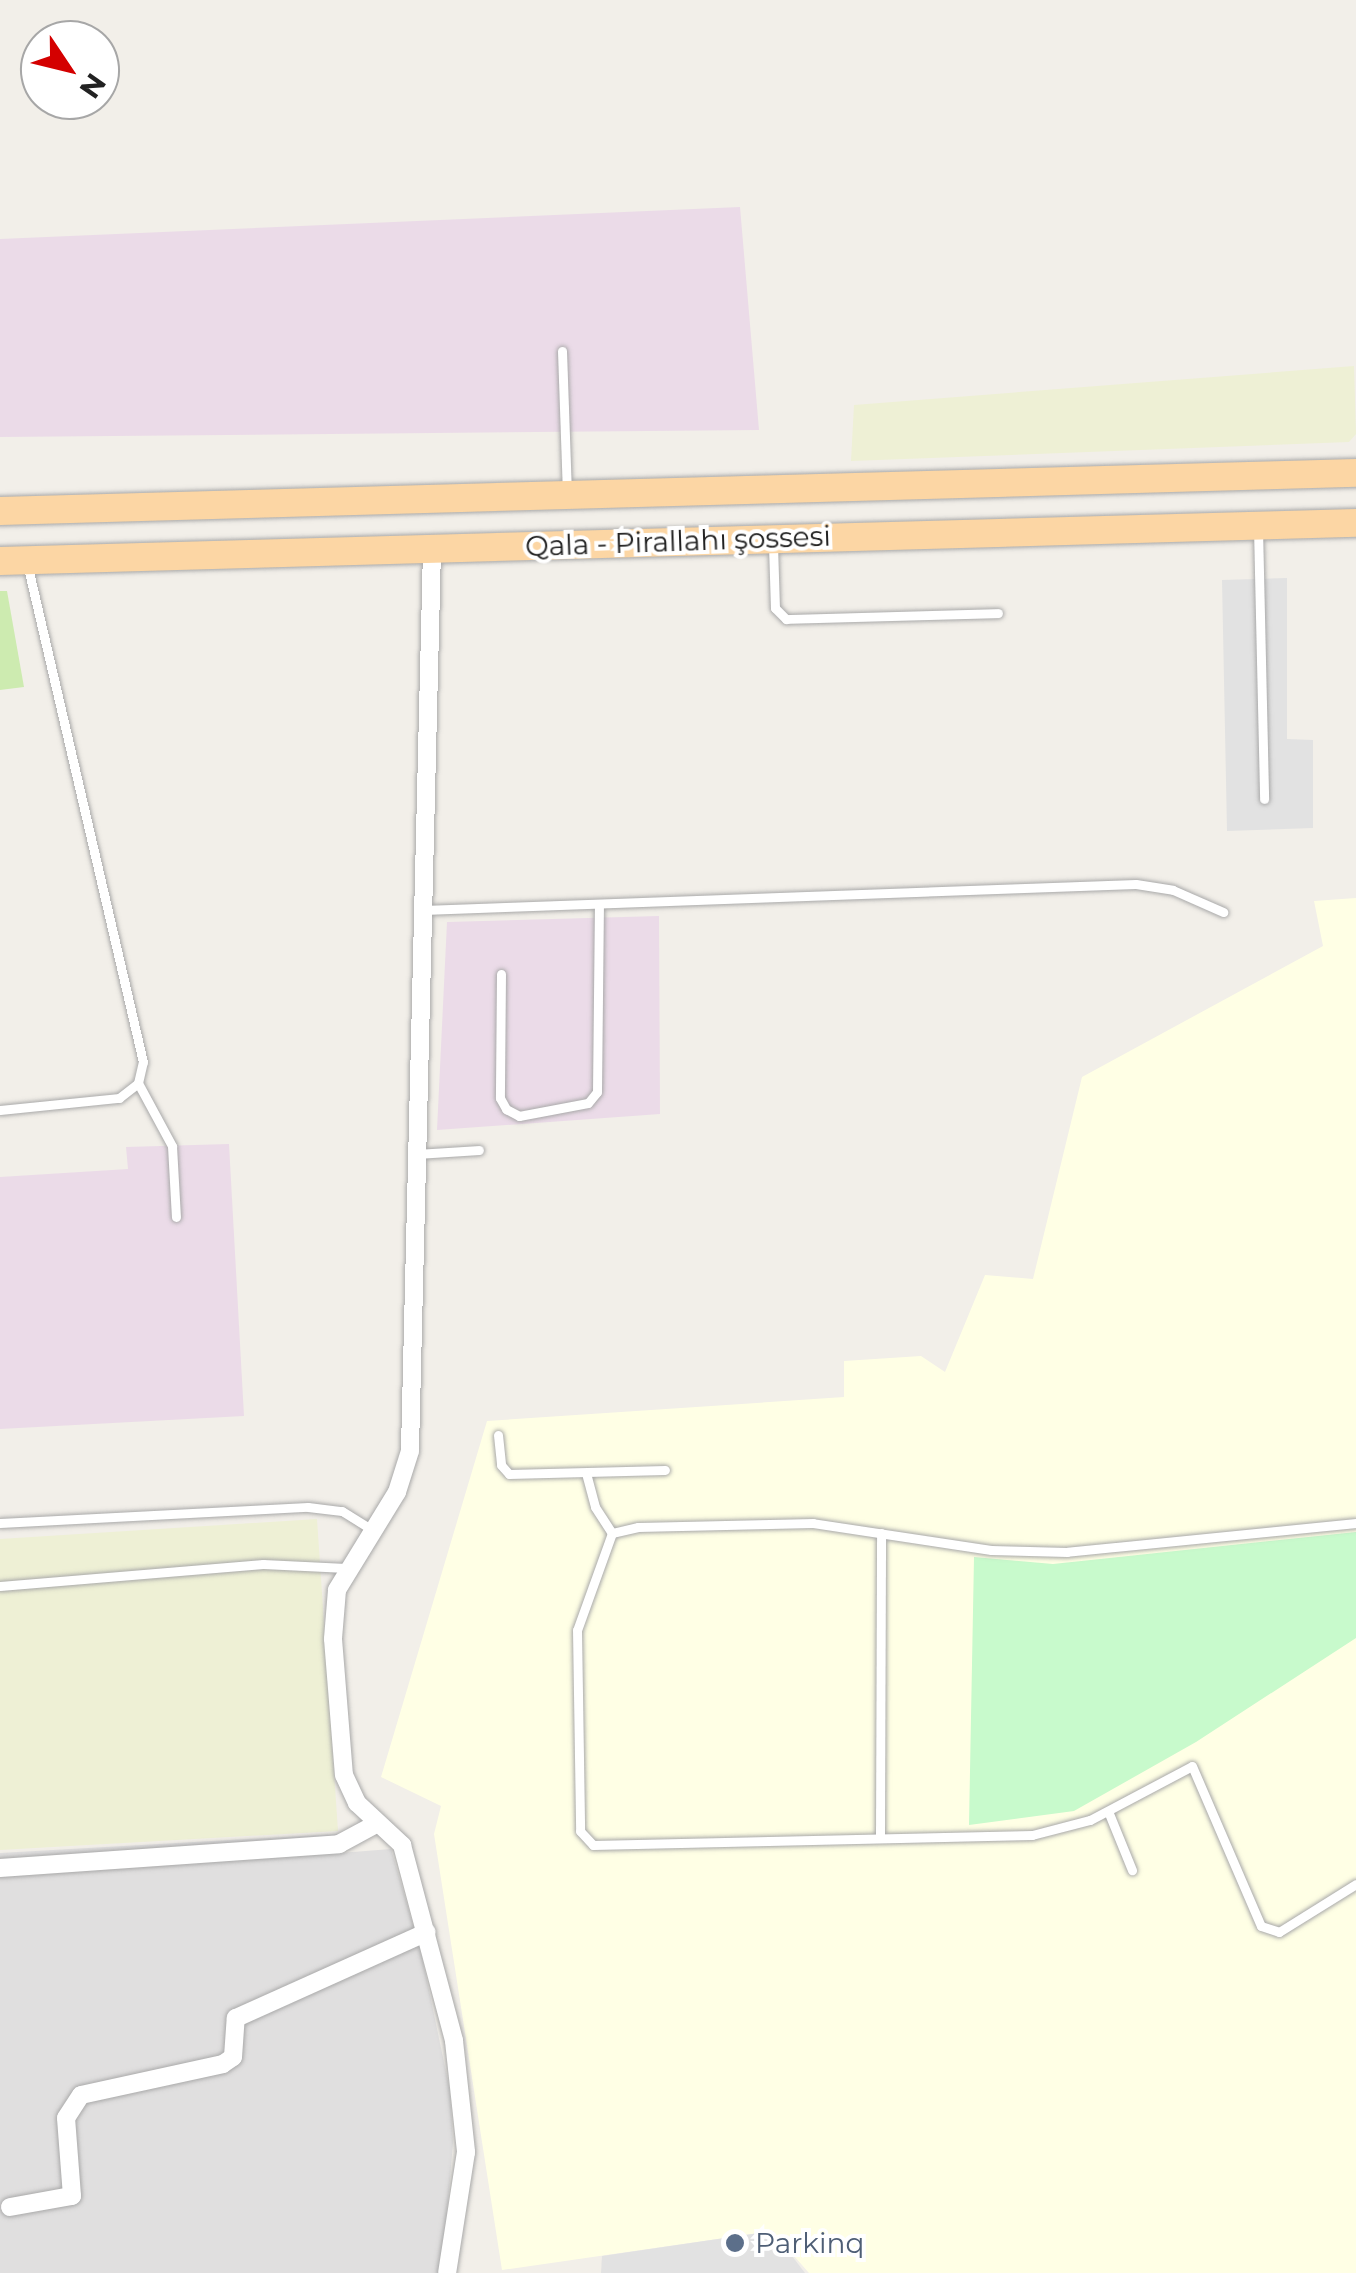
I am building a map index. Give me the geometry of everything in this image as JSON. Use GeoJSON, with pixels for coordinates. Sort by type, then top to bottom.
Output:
{"type":"FeatureCollection","features":[{"type":"Feature","properties":{"kind":"main road","name":"Qala - Pirallahı şossesi"},"geometry":{"type":"LineString","coordinates":[[0,511],[1356,473]]}},
{"type":"Feature","properties":{"kind":"main road","name":"Qala - Pirallahı şossesi"},"geometry":{"type":"LineString","coordinates":[[13,560],[1356,523]]}},
{"type":"Feature","properties":{"kind":"street"},"geometry":{"type":"LineString","coordinates":[[432,549],[410,1451],[397,1492],[370,1528],[337,1590],[333,1640],[344,1774],[357,1803],[402,1845],[454,2041],[465,2129],[447,2273]]}},
{"type":"Feature","properties":{"kind":"street"},"geometry":{"type":"LineString","coordinates":[[0,1868],[339,1844],[378,1823]]}},
{"type":"Feature","properties":{"kind":"street"},"geometry":{"type":"LineString","coordinates":[[10,2207],[72,2196],[66,2118],[81,2095],[222,2064],[233,2057],[236,2018],[426,1932]]}},
{"type":"Feature","properties":{"kind":"lane"},"geometry":{"type":"LineString","coordinates":[[562,352],[567,495]]}},
{"type":"Feature","properties":{"kind":"lane"},"geometry":{"type":"LineString","coordinates":[[1258,525],[1264,800]]}},
{"type":"Feature","properties":{"kind":"lane"},"geometry":{"type":"LineString","coordinates":[[773,538],[775,608],[786,619],[998,614]]}},
{"type":"Feature","properties":{"kind":"lane"},"geometry":{"type":"LineString","coordinates":[[13,560],[143,1062],[138,1083],[172,1146],[176,1217]]}},
{"type":"Feature","properties":{"kind":"lane"},"geometry":{"type":"LineString","coordinates":[[423,910],[1136,884],[1173,890],[1223,912]]}},
{"type":"Feature","properties":{"kind":"lane"},"geometry":{"type":"LineString","coordinates":[[501,974],[500,1098],[506,1109],[519,1116],[588,1104],[597,1092],[598,906]]}},
{"type":"Feature","properties":{"kind":"lane"},"geometry":{"type":"LineString","coordinates":[[0,1110],[108,1102],[138,1083]]}},
{"type":"Feature","properties":{"kind":"lane"},"geometry":{"type":"LineString","coordinates":[[417,1154],[479,1150]]}},
{"type":"Feature","properties":{"kind":"lane"},"geometry":{"type":"LineString","coordinates":[[498,1435],[501,1466],[508,1474],[665,1470]]}},
{"type":"Feature","properties":{"kind":"lane"},"geometry":{"type":"LineString","coordinates":[[586,1472],[594,1507],[612,1533]]}},
{"type":"Feature","properties":{"kind":"lane"},"geometry":{"type":"LineString","coordinates":[[0,1523],[308,1507],[342,1511],[370,1528]]}},
{"type":"Feature","properties":{"kind":"lane"},"geometry":{"type":"LineString","coordinates":[[612,1533],[668,1523],[772,1522],[991,1550],[1068,1552],[1356,1523]]}},
{"type":"Feature","properties":{"kind":"lane"},"geometry":{"type":"LineString","coordinates":[[612,1533],[578,1616],[584,1839],[593,1845],[1032,1834],[1108,1811],[1192,1766],[1261,1926],[1272,1932],[1356,1884]]}},
{"type":"Feature","properties":{"kind":"lane"},"geometry":{"type":"LineString","coordinates":[[880,1838],[881,1534]]}},
{"type":"Feature","properties":{"kind":"lane"},"geometry":{"type":"LineString","coordinates":[[0,1586],[263,1564],[346,1568]]}},
{"type":"Feature","properties":{"kind":"lane"},"geometry":{"type":"LineString","coordinates":[[1108,1811],[1132,1870]]}},
{"type":"Feature","properties":{"kind":"shaded area"},"geometry":{"type":"Polygon","coordinates":[[[740,207],[759,430],[0,437],[0,239],[740,207]]]}},
{"type":"Feature","properties":{"kind":"shaded area"},"geometry":{"type":"Polygon","coordinates":[[[1354,366],[1356,434],[1349,442],[851,461],[854,405],[1354,366]]]}},
{"type":"Feature","properties":{"kind":"shaded area"},"geometry":{"type":"Polygon","coordinates":[[[1287,578],[1287,739],[1313,740],[1313,828],[1227,831],[1222,580],[1287,578]]]}},
{"type":"Feature","properties":{"kind":"shaded area"},"geometry":{"type":"Polygon","coordinates":[[[1356,898],[1356,2273],[809,2273],[772,2231],[502,2270],[434,1834],[441,1806],[381,1777],[487,1421],[844,1397],[844,1361],[921,1356],[945,1372],[985,1275],[1033,1279],[1082,1077],[1323,946],[1314,901],[1356,898]]]}},
{"type":"Feature","properties":{"kind":"shaded area"},"geometry":{"type":"Polygon","coordinates":[[[659,916],[660,1114],[437,1130],[447,922],[659,916]]]}},
{"type":"Feature","properties":{"kind":"shaded area"},"geometry":{"type":"Polygon","coordinates":[[[229,1144],[244,1416],[0,1429],[0,1177],[128,1169],[126,1147],[229,1144]]]}},
{"type":"Feature","properties":{"kind":"shaded area"},"geometry":{"type":"Polygon","coordinates":[[[317,1519],[338,1831],[0,1850],[0,1539],[317,1519]]]}},
{"type":"Feature","properties":{"kind":"shaded area"},"geometry":{"type":"Polygon","coordinates":[[[338,1834],[340,1853],[391,1849],[421,1952],[450,2091],[453,2143],[442,2273],[0,2273],[0,1853],[338,1834]]]}},
{"type":"Feature","properties":{"kind":"shaded area","name":"Parkinq"},"geometry":{"type":"Polygon","coordinates":[[[773,2231],[805,2273],[601,2273],[602,2256],[773,2231]]]}},
{"type":"Feature","properties":{"kind":"green space"},"geometry":{"type":"Polygon","coordinates":[[[0,591],[7,591],[24,687],[0,690],[0,591]]]}},
{"type":"Feature","properties":{"kind":"green space"},"geometry":{"type":"Polygon","coordinates":[[[1356,1532],[1356,1638],[1196,1742],[1074,1811],[969,1825],[974,1557],[1053,1564],[1356,1532]]]}},
{"type":"Feature","properties":{"kind":"place","name":"Parkinq"},"geometry":{"type":"Point","coordinates":[735,2243]}}]}
